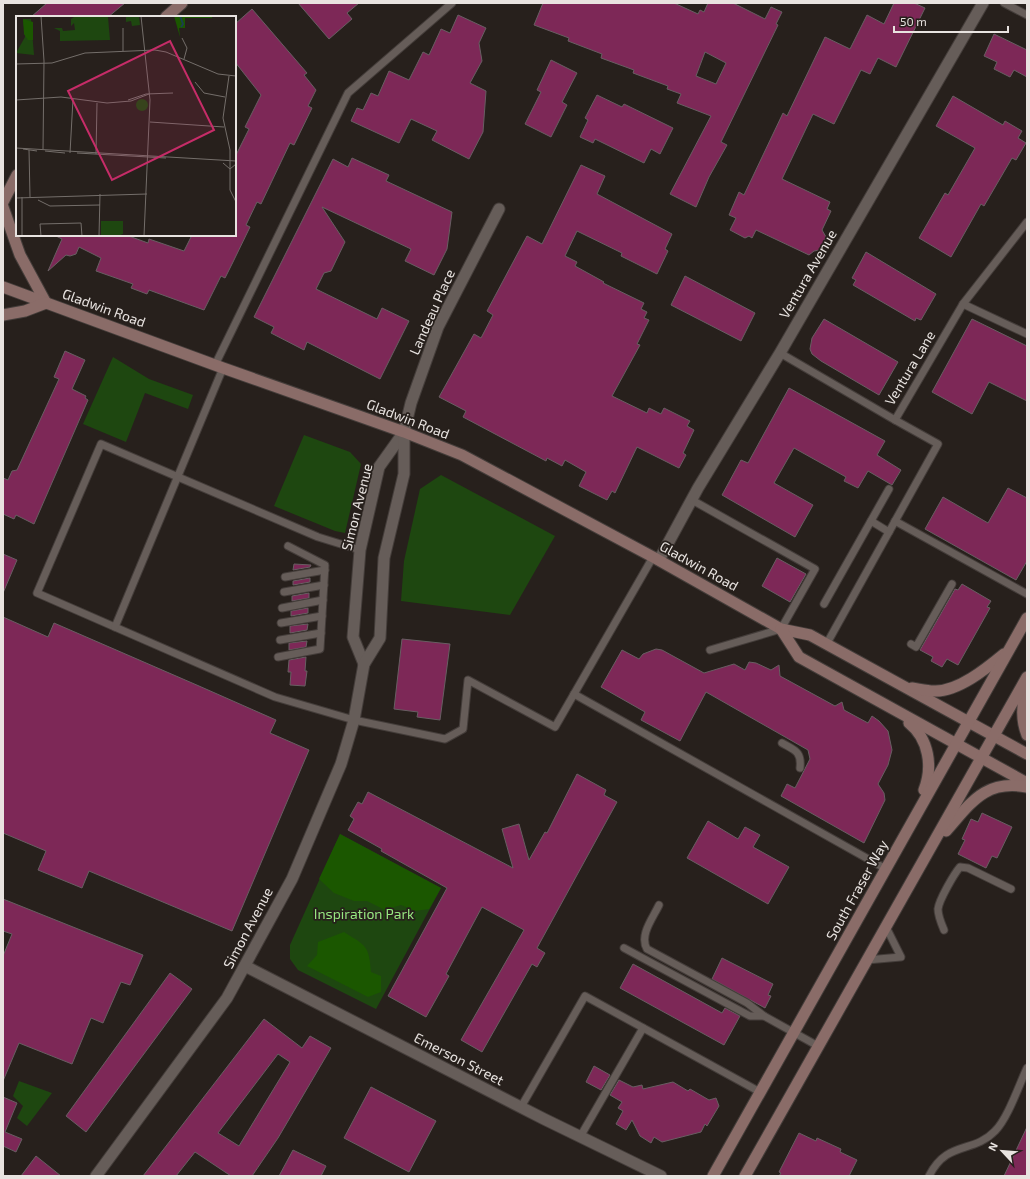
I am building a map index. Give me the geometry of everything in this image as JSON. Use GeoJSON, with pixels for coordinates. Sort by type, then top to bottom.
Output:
{"type":"FeatureCollection","features":[{"type":"Feature","properties":{"kind":"main road"},"geometry":{"type":"LineString","coordinates":[[167,16],[182,3]]}},
{"type":"Feature","properties":{"kind":"main road"},"geometry":{"type":"LineString","coordinates":[[3,202],[16,177]]}},
{"type":"Feature","properties":{"kind":"main road"},"geometry":{"type":"LineString","coordinates":[[3,208],[20,255],[46,303],[25,312],[3,315]]}},
{"type":"Feature","properties":{"kind":"main road","name":"Gladwin Road"},"geometry":{"type":"LineString","coordinates":[[3,287],[219,367],[404,432],[462,455],[656,558],[781,629],[810,636],[1027,754]]}},
{"type":"Feature","properties":{"kind":"main road","name":"South Fraser Way"},"geometry":{"type":"LineString","coordinates":[[713,1176],[1027,618]]}},
{"type":"Feature","properties":{"kind":"main road","name":"Gladwin Road"},"geometry":{"type":"LineString","coordinates":[[781,629],[799,657],[1027,782]]}},
{"type":"Feature","properties":{"kind":"main road"},"geometry":{"type":"LineString","coordinates":[[904,687],[935,692],[957,686],[985,669],[1009,650]]}},
{"type":"Feature","properties":{"kind":"main road"},"geometry":{"type":"LineString","coordinates":[[745,1176],[1027,677]]}},
{"type":"Feature","properties":{"kind":"main road"},"geometry":{"type":"LineString","coordinates":[[1027,688],[1023,701],[1023,727],[1027,735]]}},
{"type":"Feature","properties":{"kind":"main road"},"geometry":{"type":"LineString","coordinates":[[885,704],[919,730],[928,751],[930,776],[911,824]]}},
{"type":"Feature","properties":{"kind":"main road"},"geometry":{"type":"LineString","coordinates":[[931,848],[975,798],[993,788],[1011,784],[1027,787]]}},
{"type":"Feature","properties":{"kind":"street","name":"Ventura Avenue"},"geometry":{"type":"LineString","coordinates":[[656,558],[780,353],[983,3]]}},
{"type":"Feature","properties":{"kind":"street","name":"Landeau Place"},"geometry":{"type":"LineString","coordinates":[[404,432],[411,403],[438,327],[499,209]]}},
{"type":"Feature","properties":{"kind":"street","name":"Simon Avenue"},"geometry":{"type":"LineString","coordinates":[[364,664],[353,637],[360,550],[379,467],[404,432]]}},
{"type":"Feature","properties":{"kind":"street","name":"Simon Avenue"},"geometry":{"type":"LineString","coordinates":[[99,1175],[227,998],[292,879],[341,764],[354,720],[364,664],[380,638],[384,558],[404,474],[404,432]]}},
{"type":"Feature","properties":{"kind":"street","name":"Emerson Street"},"geometry":{"type":"LineString","coordinates":[[245,966],[580,1137],[661,1176]]}},
{"type":"Feature","properties":{"kind":"lane"},"geometry":{"type":"LineString","coordinates":[[115,627],[177,477],[219,367],[348,93],[452,3]]}},
{"type":"Feature","properties":{"kind":"lane"},"geometry":{"type":"LineString","coordinates":[[1004,3],[1027,15]]}},
{"type":"Feature","properties":{"kind":"lane","name":"Ventura Lane"},"geometry":{"type":"LineString","coordinates":[[780,353],[895,420],[963,304],[1027,222]]}},
{"type":"Feature","properties":{"kind":"lane"},"geometry":{"type":"LineString","coordinates":[[963,304],[1027,334]]}},
{"type":"Feature","properties":{"kind":"lane"},"geometry":{"type":"LineString","coordinates":[[826,645],[938,444],[895,420]]}},
{"type":"Feature","properties":{"kind":"lane"},"geometry":{"type":"LineString","coordinates":[[360,550],[318,537],[101,444],[36,593],[275,697],[354,720],[445,739],[463,729],[468,680],[555,727],[656,558]]}},
{"type":"Feature","properties":{"kind":"lane"},"geometry":{"type":"LineString","coordinates":[[824,604],[889,489]]}},
{"type":"Feature","properties":{"kind":"lane"},"geometry":{"type":"LineString","coordinates":[[692,500],[815,569],[781,629],[710,650]]}},
{"type":"Feature","properties":{"kind":"lane"},"geometry":{"type":"LineString","coordinates":[[895,520],[1027,594]]}},
{"type":"Feature","properties":{"kind":"lane"},"geometry":{"type":"LineString","coordinates":[[871,521],[889,532]]}},
{"type":"Feature","properties":{"kind":"lane"},"geometry":{"type":"LineString","coordinates":[[278,657],[320,649],[325,565],[288,546]]}},
{"type":"Feature","properties":{"kind":"lane"},"geometry":{"type":"LineString","coordinates":[[285,578],[325,570]]}},
{"type":"Feature","properties":{"kind":"lane"},"geometry":{"type":"LineString","coordinates":[[911,644],[916,647],[952,584]]}},
{"type":"Feature","properties":{"kind":"lane"},"geometry":{"type":"LineString","coordinates":[[284,592],[324,585]]}},
{"type":"Feature","properties":{"kind":"lane"},"geometry":{"type":"LineString","coordinates":[[282,608],[323,600]]}},
{"type":"Feature","properties":{"kind":"lane"},"geometry":{"type":"LineString","coordinates":[[281,623],[322,616]]}},
{"type":"Feature","properties":{"kind":"lane"},"geometry":{"type":"LineString","coordinates":[[280,640],[321,633]]}},
{"type":"Feature","properties":{"kind":"lane"},"geometry":{"type":"LineString","coordinates":[[574,694],[886,869]]}},
{"type":"Feature","properties":{"kind":"lane"},"geometry":{"type":"LineString","coordinates":[[782,743],[796,751],[801,758],[800,768]]}},
{"type":"Feature","properties":{"kind":"lane"},"geometry":{"type":"LineString","coordinates":[[944,930],[938,908],[955,872],[960,867],[968,868],[1011,889]]}},
{"type":"Feature","properties":{"kind":"lane"},"geometry":{"type":"LineString","coordinates":[[659,905],[644,935],[647,949],[747,1003],[764,1016],[818,1046]]}},
{"type":"Feature","properties":{"kind":"lane"},"geometry":{"type":"LineString","coordinates":[[867,960],[901,957],[886,927]]}},
{"type":"Feature","properties":{"kind":"lane"},"geometry":{"type":"LineString","coordinates":[[624,948],[750,1016],[764,1016]]}},
{"type":"Feature","properties":{"kind":"lane"},"geometry":{"type":"LineString","coordinates":[[521,1107],[585,996],[760,1092]]}},
{"type":"Feature","properties":{"kind":"lane"},"geometry":{"type":"LineString","coordinates":[[580,1137],[643,1028]]}},
{"type":"Feature","properties":{"kind":"lane"},"geometry":{"type":"LineString","coordinates":[[929,1176],[935,1165],[942,1157],[953,1150],[975,1143],[996,1130],[1002,1122],[1027,1068]]}},
{"type":"Feature","properties":{"kind":"green space"},"geometry":{"type":"Polygon","coordinates":[[[113,357],[149,379],[193,395],[188,409],[145,393],[126,442],[83,424],[113,357]]]}},
{"type":"Feature","properties":{"kind":"green space"},"geometry":{"type":"Polygon","coordinates":[[[304,435],[350,452],[361,464],[345,533],[335,531],[274,506],[304,435]]]}},
{"type":"Feature","properties":{"kind":"green space"},"geometry":{"type":"Polygon","coordinates":[[[441,475],[555,536],[510,615],[401,601],[404,561],[420,489],[441,475]]]}},
{"type":"Feature","properties":{"kind":"green space","name":"Inspiration Park"},"geometry":{"type":"Polygon","coordinates":[[[340,834],[441,888],[376,1009],[298,970],[290,959],[290,945],[340,834]]]}},
{"type":"Feature","properties":{"kind":"green space"},"geometry":{"type":"Polygon","coordinates":[[[340,834],[441,888],[429,909],[415,911],[401,905],[385,910],[367,901],[354,901],[334,893],[319,879],[340,834]]]}},
{"type":"Feature","properties":{"kind":"green space"},"geometry":{"type":"Polygon","coordinates":[[[344,932],[365,947],[369,956],[371,972],[381,976],[381,992],[368,997],[307,966],[317,955],[318,942],[344,932]]]}},
{"type":"Feature","properties":{"kind":"green space"},"geometry":{"type":"Polygon","coordinates":[[[19,1081],[52,1093],[27,1126],[17,1118],[23,1106],[13,1096],[19,1081]]]}},
{"type":"Feature","properties":{"kind":"building"},"geometry":{"type":"Polygon","coordinates":[[[47,3],[125,3],[109,16],[32,16],[47,3]]]}},
{"type":"Feature","properties":{"kind":"building"},"geometry":{"type":"Polygon","coordinates":[[[298,3],[359,3],[347,13],[352,19],[329,39],[298,3]]]}},
{"type":"Feature","properties":{"kind":"building"},"geometry":{"type":"Polygon","coordinates":[[[543,3],[674,3],[698,14],[700,10],[704,12],[708,3],[733,3],[765,19],[771,7],[782,12],[776,24],[778,25],[721,142],[727,145],[709,177],[696,207],[670,194],[711,116],[677,103],[681,94],[667,89],[668,86],[633,73],[634,70],[601,58],[602,54],[568,41],[569,38],[534,25],[543,3]],[[705,52],[696,76],[716,84],[726,63],[705,52]]]}},
{"type":"Feature","properties":{"kind":"building"},"geometry":{"type":"Polygon","coordinates":[[[894,3],[914,3],[925,8],[896,67],[878,58],[870,74],[861,70],[834,124],[813,114],[782,179],[830,202],[827,209],[831,211],[822,230],[826,237],[820,250],[814,251],[809,255],[756,230],[752,238],[749,236],[745,238],[730,230],[736,218],[729,215],[739,192],[744,195],[783,113],[787,116],[825,37],[850,49],[867,15],[884,24],[894,3]]]}},
{"type":"Feature","properties":{"kind":"building"},"geometry":{"type":"Polygon","coordinates":[[[252,9],[307,73],[304,75],[316,90],[308,106],[312,108],[294,145],[290,143],[261,204],[257,202],[246,225],[250,227],[233,262],[225,278],[221,276],[204,310],[149,290],[147,294],[131,288],[133,284],[96,271],[101,258],[79,247],[76,254],[70,256],[66,255],[48,271],[62,239],[56,236],[129,236],[148,243],[149,239],[184,251],[192,236],[236,236],[236,155],[249,129],[245,127],[261,95],[236,63],[236,23],[252,9]]]}},
{"type":"Feature","properties":{"kind":"building"},"geometry":{"type":"Polygon","coordinates":[[[458,15],[486,28],[479,43],[482,61],[470,83],[486,91],[483,132],[469,159],[432,140],[437,131],[411,119],[399,143],[351,121],[357,108],[363,110],[371,93],[378,96],[389,71],[409,80],[423,52],[429,55],[441,29],[450,33],[458,15]]]}},
{"type":"Feature","properties":{"kind":"building"},"geometry":{"type":"Polygon","coordinates":[[[994,34],[1027,50],[1027,77],[1014,70],[1010,77],[994,69],[997,62],[984,56],[994,34]]]}},
{"type":"Feature","properties":{"kind":"building"},"geometry":{"type":"Polygon","coordinates":[[[551,60],[577,73],[562,102],[567,105],[551,137],[525,124],[541,92],[537,90],[551,60]]]}},
{"type":"Feature","properties":{"kind":"building"},"geometry":{"type":"Polygon","coordinates":[[[597,95],[622,107],[624,104],[673,128],[660,154],[651,149],[644,163],[595,139],[593,143],[580,137],[588,120],[585,118],[597,95]]]}},
{"type":"Feature","properties":{"kind":"building"},"geometry":{"type":"Polygon","coordinates":[[[953,96],[1003,125],[1005,121],[1022,131],[1018,138],[1026,143],[1016,160],[1012,158],[984,206],[981,204],[951,257],[919,238],[945,193],[948,195],[975,148],[936,126],[953,96]]]}},
{"type":"Feature","properties":{"kind":"building"},"geometry":{"type":"Polygon","coordinates":[[[352,158],[389,175],[386,181],[452,212],[447,249],[434,275],[405,261],[411,249],[322,207],[345,242],[331,271],[324,273],[316,289],[377,319],[382,308],[409,321],[380,379],[307,342],[304,350],[271,333],[274,327],[254,317],[333,159],[348,167],[352,158]]]}},
{"type":"Feature","properties":{"kind":"building"},"geometry":{"type":"Polygon","coordinates":[[[581,165],[605,176],[597,194],[672,234],[665,249],[668,251],[657,274],[621,256],[622,253],[577,231],[565,256],[577,262],[575,266],[604,282],[603,283],[644,303],[641,309],[647,312],[644,318],[649,320],[637,344],[640,345],[612,396],[647,413],[649,408],[661,414],[664,408],[690,421],[687,426],[694,430],[683,453],[686,455],[679,468],[637,447],[615,493],[612,491],[607,500],[579,486],[586,472],[565,460],[562,466],[547,458],[546,461],[463,417],[466,411],[439,397],[474,334],[481,338],[493,315],[487,311],[527,236],[542,244],[581,165]]]}},
{"type":"Feature","properties":{"kind":"building"},"geometry":{"type":"Polygon","coordinates":[[[866,252],[936,294],[921,320],[916,318],[915,321],[853,285],[856,280],[852,278],[866,252]]]}},
{"type":"Feature","properties":{"kind":"building"},"geometry":{"type":"Polygon","coordinates":[[[685,276],[755,313],[741,341],[671,305],[685,276]]]}},
{"type":"Feature","properties":{"kind":"building"},"geometry":{"type":"Polygon","coordinates":[[[824,319],[898,362],[879,395],[821,361],[812,354],[810,349],[812,338],[824,319]]]}},
{"type":"Feature","properties":{"kind":"building"},"geometry":{"type":"Polygon","coordinates":[[[972,319],[1027,346],[1027,401],[989,382],[972,414],[932,392],[972,319]]]}},
{"type":"Feature","properties":{"kind":"building"},"geometry":{"type":"Polygon","coordinates":[[[65,351],[85,360],[72,389],[86,396],[85,398],[88,400],[34,524],[16,515],[14,519],[3,514],[3,478],[8,480],[12,471],[17,470],[59,379],[54,377],[65,351]]]}},
{"type":"Feature","properties":{"kind":"building"},"geometry":{"type":"Polygon","coordinates":[[[789,388],[885,441],[877,455],[901,470],[892,485],[868,471],[858,488],[844,481],[846,477],[794,448],[774,483],[813,505],[795,537],[722,495],[741,460],[748,463],[789,388]]]}},
{"type":"Feature","properties":{"kind":"building"},"geometry":{"type":"Polygon","coordinates":[[[1008,488],[1027,498],[1027,561],[1016,580],[925,529],[943,497],[988,523],[1008,488]]]}},
{"type":"Feature","properties":{"kind":"building"},"geometry":{"type":"Polygon","coordinates":[[[3,554],[17,560],[3,593],[3,554]]]}},
{"type":"Feature","properties":{"kind":"building"},"geometry":{"type":"Polygon","coordinates":[[[777,558],[806,574],[790,602],[762,586],[777,558]]]}},
{"type":"Feature","properties":{"kind":"building"},"geometry":{"type":"Polygon","coordinates":[[[294,564],[311,565],[310,567],[293,570],[294,564]]]}},
{"type":"Feature","properties":{"kind":"building"},"geometry":{"type":"Polygon","coordinates":[[[310,578],[310,582],[293,585],[293,581],[310,578]]]}},
{"type":"Feature","properties":{"kind":"building"},"geometry":{"type":"Polygon","coordinates":[[[962,584],[991,601],[987,607],[990,608],[958,665],[947,659],[942,667],[931,661],[933,657],[920,650],[955,589],[958,590],[962,584]]]}},
{"type":"Feature","properties":{"kind":"building"},"geometry":{"type":"Polygon","coordinates":[[[309,593],[309,598],[292,601],[292,596],[309,593]]]}},
{"type":"Feature","properties":{"kind":"building"},"geometry":{"type":"Polygon","coordinates":[[[308,608],[308,613],[291,616],[291,611],[308,608]]]}},
{"type":"Feature","properties":{"kind":"building"},"geometry":{"type":"Polygon","coordinates":[[[3,617],[48,637],[54,623],[199,686],[276,720],[270,733],[309,750],[232,931],[89,871],[82,888],[38,870],[46,851],[3,833],[3,617]]]}},
{"type":"Feature","properties":{"kind":"building"},"geometry":{"type":"Polygon","coordinates":[[[308,624],[307,630],[290,633],[290,626],[308,624]]]}},
{"type":"Feature","properties":{"kind":"building"},"geometry":{"type":"Polygon","coordinates":[[[402,639],[450,644],[440,720],[417,717],[418,712],[394,709],[402,639]]]}},
{"type":"Feature","properties":{"kind":"building"},"geometry":{"type":"Polygon","coordinates":[[[307,641],[306,647],[289,650],[289,643],[307,641]]]}},
{"type":"Feature","properties":{"kind":"building"},"geometry":{"type":"Polygon","coordinates":[[[656,649],[662,650],[704,673],[734,664],[745,670],[749,662],[756,663],[771,670],[779,665],[780,676],[835,706],[842,702],[844,710],[868,723],[872,716],[879,721],[888,731],[892,750],[888,765],[878,784],[884,793],[885,800],[864,843],[781,796],[787,784],[795,788],[810,759],[808,750],[706,692],[680,741],[641,720],[645,712],[601,687],[622,650],[639,659],[643,654],[656,649]]]}},
{"type":"Feature","properties":{"kind":"building"},"geometry":{"type":"Polygon","coordinates":[[[306,657],[305,671],[307,671],[305,686],[290,685],[291,672],[288,672],[289,660],[306,657]]]}},
{"type":"Feature","properties":{"kind":"building"},"geometry":{"type":"Polygon","coordinates":[[[577,774],[606,790],[604,795],[617,802],[537,948],[545,953],[537,967],[532,964],[482,1052],[461,1040],[524,930],[482,907],[446,974],[449,976],[426,1017],[388,996],[447,888],[381,851],[382,849],[348,830],[354,819],[350,816],[358,802],[362,804],[368,792],[513,868],[502,829],[519,824],[529,860],[545,832],[547,833],[577,774]]]}},
{"type":"Feature","properties":{"kind":"building"},"geometry":{"type":"Polygon","coordinates":[[[982,813],[1012,827],[997,858],[992,856],[986,868],[958,854],[965,840],[962,839],[971,819],[978,822],[982,813]]]}},
{"type":"Feature","properties":{"kind":"building"},"geometry":{"type":"Polygon","coordinates":[[[708,821],[738,839],[745,827],[760,835],[753,847],[789,867],[768,904],[687,858],[708,821]]]}},
{"type":"Feature","properties":{"kind":"building"},"geometry":{"type":"Polygon","coordinates":[[[3,899],[143,955],[130,985],[121,982],[103,1023],[91,1018],[72,1064],[19,1043],[3,1081],[3,956],[12,934],[3,931],[3,899]]]}},
{"type":"Feature","properties":{"kind":"building"},"geometry":{"type":"Polygon","coordinates":[[[722,958],[773,984],[768,995],[771,996],[765,1008],[712,979],[722,958]]]}},
{"type":"Feature","properties":{"kind":"building"},"geometry":{"type":"Polygon","coordinates":[[[633,964],[722,1013],[725,1008],[740,1016],[724,1045],[620,988],[633,964]]]}},
{"type":"Feature","properties":{"kind":"building"},"geometry":{"type":"Polygon","coordinates":[[[170,973],[192,989],[86,1132],[66,1116],[170,973]]]}},
{"type":"Feature","properties":{"kind":"building"},"geometry":{"type":"Polygon","coordinates":[[[264,1019],[302,1048],[310,1036],[331,1048],[278,1138],[252,1176],[231,1176],[195,1152],[176,1176],[143,1176],[264,1019]],[[278,1054],[218,1133],[239,1146],[290,1062],[278,1054]]]}},
{"type":"Feature","properties":{"kind":"building"},"geometry":{"type":"Polygon","coordinates":[[[594,1066],[610,1075],[601,1090],[586,1082],[594,1066]]]}},
{"type":"Feature","properties":{"kind":"building"},"geometry":{"type":"Polygon","coordinates":[[[619,1080],[633,1087],[642,1085],[643,1089],[673,1082],[688,1091],[690,1089],[709,1100],[716,1098],[719,1106],[707,1126],[705,1124],[701,1132],[662,1142],[654,1137],[651,1143],[640,1136],[632,1120],[626,1130],[616,1124],[623,1111],[618,1108],[622,1102],[610,1095],[619,1080]]]}},
{"type":"Feature","properties":{"kind":"building"},"geometry":{"type":"Polygon","coordinates":[[[371,1087],[436,1121],[409,1172],[344,1138],[371,1087]]]}},
{"type":"Feature","properties":{"kind":"building"},"geometry":{"type":"Polygon","coordinates":[[[3,1097],[17,1103],[5,1132],[22,1139],[16,1152],[3,1146],[3,1097]]]}},
{"type":"Feature","properties":{"kind":"building"},"geometry":{"type":"Polygon","coordinates":[[[1027,1127],[1027,1176],[1004,1176],[1027,1127]]]}},
{"type":"Feature","properties":{"kind":"building"},"geometry":{"type":"Polygon","coordinates":[[[799,1133],[816,1141],[817,1138],[841,1149],[840,1152],[857,1160],[849,1176],[779,1176],[781,1173],[779,1172],[799,1133]]]}},
{"type":"Feature","properties":{"kind":"building"},"geometry":{"type":"Polygon","coordinates":[[[293,1150],[326,1166],[321,1176],[279,1176],[293,1150]]]}},
{"type":"Feature","properties":{"kind":"building"},"geometry":{"type":"Polygon","coordinates":[[[36,1156],[61,1176],[21,1176],[36,1156]]]}}]}
